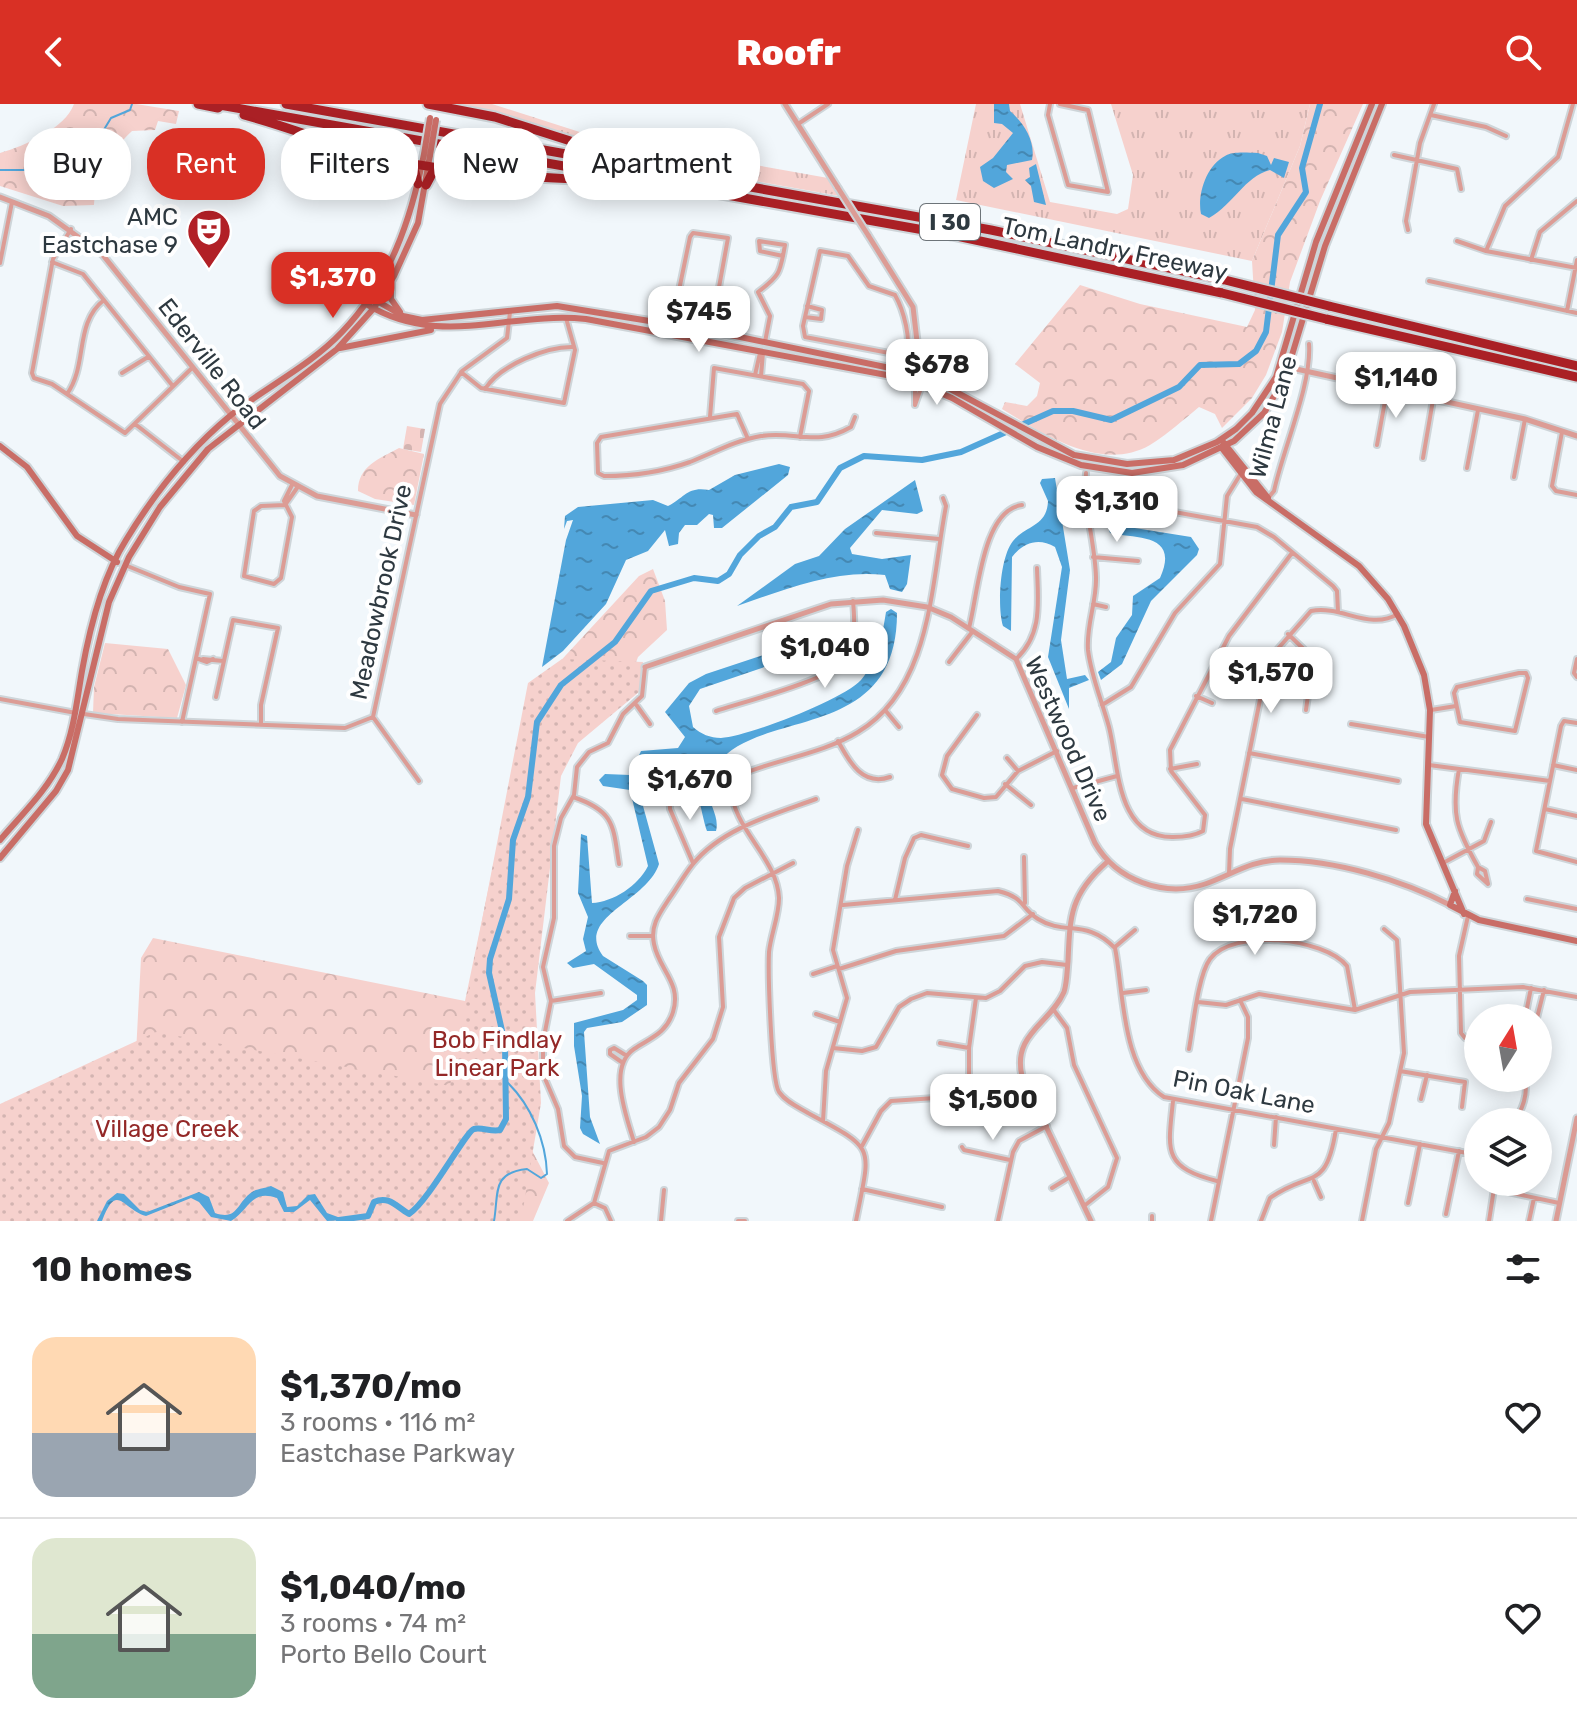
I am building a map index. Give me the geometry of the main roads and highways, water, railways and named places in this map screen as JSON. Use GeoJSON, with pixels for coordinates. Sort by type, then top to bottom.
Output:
{"type":"FeatureCollection","features":[{"type":"Feature","properties":{"kind":"highway"},"geometry":{"type":"LineString","coordinates":[[198,104],[291,128]]}},
{"type":"Feature","properties":{"kind":"highway","name":"Tom Landry Freeway"},"geometry":{"type":"LineString","coordinates":[[214,104],[563,166]]}},
{"type":"Feature","properties":{"kind":"highway","name":"Tom Landry Freeway"},"geometry":{"type":"LineString","coordinates":[[286,104],[563,153]]}},
{"type":"Feature","properties":{"kind":"highway"},"geometry":{"type":"LineString","coordinates":[[439,105],[495,117],[563,138]]}},
{"type":"Feature","properties":{"kind":"highway"},"geometry":{"type":"LineString","coordinates":[[418,161],[434,164]]}},
{"type":"Feature","properties":{"kind":"highway"},"geometry":{"type":"LineString","coordinates":[[418,178],[422,185],[434,172]]}},
{"type":"Feature","properties":{"kind":"highway","name":"Tom Landry Freeway"},"geometry":{"type":"LineString","coordinates":[[760,189],[991,230],[1225,280],[1577,366]]}},
{"type":"Feature","properties":{"kind":"highway","name":"Tom Landry Freeway"},"geometry":{"type":"LineString","coordinates":[[755,200],[952,235],[1222,293],[1577,377]]}},
{"type":"Feature","properties":{"kind":"main road"},"geometry":{"type":"LineString","coordinates":[[376,305],[406,317],[439,319],[565,307],[711,331],[938,380],[1036,437],[1074,455],[1127,464],[1174,460],[1221,444],[1252,413],[1281,364],[1316,242],[1372,104]]}},
{"type":"Feature","properties":{"kind":"main road"},"geometry":{"type":"LineString","coordinates":[[337,349],[437,329],[565,317],[671,334],[918,383],[1029,443],[1081,465],[1132,473],[1183,465],[1221,444],[1264,413],[1290,368],[1325,246],[1382,104]]}},
{"type":"Feature","properties":{"kind":"main road"},"geometry":{"type":"LineString","coordinates":[[0,840],[47,785],[61,761],[80,714],[109,600],[124,565],[173,490],[208,449],[337,349],[376,305],[394,276],[416,228],[433,119],[439,105]]}},
{"type":"Feature","properties":{"kind":"main road"},"geometry":{"type":"LineString","coordinates":[[0,858],[63,782],[77,746],[88,645],[100,597],[115,560],[144,512],[184,462],[230,416],[341,333],[368,300],[413,211],[422,185]]}},
{"type":"Feature","properties":{"kind":"main road"},"geometry":{"type":"LineString","coordinates":[[413,211],[416,228]]}},
{"type":"Feature","properties":{"kind":"main road"},"geometry":{"type":"LineString","coordinates":[[406,225],[410,228],[410,243]]}},
{"type":"Feature","properties":{"kind":"main road"},"geometry":{"type":"LineString","coordinates":[[394,276],[391,299],[395,308],[406,317]]}},
{"type":"Feature","properties":{"kind":"main road"},"geometry":{"type":"LineString","coordinates":[[368,300],[402,322],[437,329]]}},
{"type":"Feature","properties":{"kind":"main road"},"geometry":{"type":"LineString","coordinates":[[565,307],[565,317]]}},
{"type":"Feature","properties":{"kind":"main road"},"geometry":{"type":"LineString","coordinates":[[671,334],[672,324]]}},
{"type":"Feature","properties":{"kind":"main road"},"geometry":{"type":"LineString","coordinates":[[762,352],[765,342]]}},
{"type":"Feature","properties":{"kind":"main road"},"geometry":{"type":"LineString","coordinates":[[921,359],[938,380]]}},
{"type":"Feature","properties":{"kind":"main road"},"geometry":{"type":"LineString","coordinates":[[1221,444],[1240,475],[1359,566],[1398,614],[1417,653],[1430,710],[1432,737],[1426,824],[1466,915]]}},
{"type":"Feature","properties":{"kind":"main road"},"geometry":{"type":"LineString","coordinates":[[1221,444],[1268,498]]}},
{"type":"Feature","properties":{"kind":"main road"},"geometry":{"type":"LineString","coordinates":[[0,446],[27,467],[77,536],[124,565]]}},
{"type":"Feature","properties":{"kind":"main road"},"geometry":{"type":"LineString","coordinates":[[167,484],[173,490]]}},
{"type":"Feature","properties":{"kind":"main road"},"geometry":{"type":"LineString","coordinates":[[88,645],[97,646]]}},
{"type":"Feature","properties":{"kind":"main road"},"geometry":{"type":"LineString","coordinates":[[1455,891],[1450,905],[1466,915],[1577,941]]}},
{"type":"Feature","properties":{"kind":"water"},"geometry":{"type":"Polygon","coordinates":[[[994,104],[1009,104],[1010,111],[1027,132],[1033,153],[1032,160],[1007,165],[1006,172],[1013,179],[994,188],[983,181],[980,167],[993,158],[1013,133],[1002,124],[994,123],[994,104]]]}},
{"type":"Feature","properties":{"kind":"water"},"geometry":{"type":"Polygon","coordinates":[[[1258,153],[1267,156],[1271,165],[1274,158],[1289,162],[1284,178],[1270,170],[1261,173],[1218,212],[1209,218],[1201,214],[1202,190],[1208,174],[1218,161],[1228,154],[1258,153]]]}},
{"type":"Feature","properties":{"kind":"water"},"geometry":{"type":"Polygon","coordinates":[[[1036,164],[1046,205],[1034,202],[1031,186],[1025,180],[1030,177],[1029,168],[1036,164]]]}},
{"type":"Feature","properties":{"kind":"water"},"geometry":{"type":"Polygon","coordinates":[[[779,464],[790,467],[788,475],[722,528],[714,528],[713,515],[709,514],[697,525],[685,525],[679,533],[678,544],[669,546],[665,530],[648,551],[626,560],[606,604],[563,651],[542,667],[566,540],[573,520],[567,521],[564,529],[565,516],[578,507],[653,500],[668,506],[691,491],[709,490],[735,475],[779,464]]]}},
{"type":"Feature","properties":{"kind":"water"},"geometry":{"type":"Polygon","coordinates":[[[1055,478],[1070,570],[1061,640],[1067,679],[1085,675],[1089,680],[1069,688],[1069,709],[1048,657],[1062,567],[1055,547],[1043,542],[1031,543],[1012,557],[1011,631],[1003,626],[1000,607],[1001,582],[1009,548],[1018,536],[1044,516],[1048,501],[1040,483],[1042,479],[1055,478]]]}},
{"type":"Feature","properties":{"kind":"water"},"geometry":{"type":"Polygon","coordinates":[[[915,480],[923,511],[917,514],[882,510],[850,548],[852,554],[882,559],[911,555],[907,584],[902,592],[890,589],[885,575],[847,575],[810,582],[737,606],[795,564],[819,556],[845,529],[915,480]]]}},
{"type":"Feature","properties":{"kind":"water"},"geometry":{"type":"Polygon","coordinates":[[[1109,518],[1116,525],[1191,537],[1199,549],[1197,555],[1151,601],[1122,664],[1101,680],[1098,672],[1111,662],[1116,638],[1132,615],[1133,596],[1160,578],[1165,563],[1164,553],[1153,541],[1110,533],[1109,518]]]}},
{"type":"Feature","properties":{"kind":"water"},"geometry":{"type":"Polygon","coordinates":[[[891,609],[897,613],[890,656],[873,686],[847,705],[755,738],[730,752],[712,773],[708,790],[716,817],[716,831],[707,831],[697,792],[685,767],[677,760],[665,759],[650,766],[646,761],[642,766],[640,795],[659,864],[641,889],[605,920],[598,931],[597,942],[603,956],[647,985],[647,1005],[622,1022],[587,1028],[584,1032],[590,1117],[600,1144],[583,1134],[580,1128],[582,1096],[574,1046],[574,1023],[623,1010],[637,1000],[637,995],[594,964],[573,968],[567,963],[586,951],[583,939],[588,917],[578,893],[581,834],[587,836],[592,903],[624,892],[648,866],[630,790],[603,786],[599,780],[605,774],[630,775],[641,751],[678,748],[685,737],[665,712],[689,683],[706,674],[824,635],[824,645],[820,648],[700,689],[689,706],[693,727],[717,738],[772,724],[836,697],[861,680],[872,664],[886,612],[891,609]]]}},
{"type":"Feature","properties":{"kind":"water"},"geometry":{"type":"Polygon","coordinates":[[[271,1186],[283,1192],[287,1207],[297,1206],[308,1195],[315,1194],[327,1213],[346,1220],[327,1221],[310,1200],[294,1212],[284,1212],[277,1198],[262,1196],[231,1221],[211,1217],[199,1202],[191,1198],[146,1216],[116,1200],[107,1209],[102,1221],[97,1221],[107,1201],[117,1193],[124,1194],[140,1210],[147,1212],[199,1192],[209,1197],[215,1213],[228,1215],[252,1192],[271,1186]]]}},
{"type":"Feature","properties":{"kind":"waterway"},"geometry":{"type":"LineString","coordinates":[[0,170],[30,170],[66,154],[88,156],[111,118],[130,110],[132,104]]}},
{"type":"Feature","properties":{"kind":"waterway","name":"Village Creek"},"geometry":{"type":"LineString","coordinates":[[339,1220],[368,1216],[374,1202],[379,1200],[393,1203],[409,1214],[426,1196],[474,1129],[500,1130],[506,1119],[505,1044],[489,973],[490,959],[509,899],[513,840],[528,797],[537,722],[561,685],[615,642],[651,591],[694,578],[718,581],[729,574],[740,555],[759,536],[775,527],[791,507],[817,502],[840,468],[864,456],[922,460],[961,452],[1053,411],[1073,411],[1111,420],[1179,387],[1200,365],[1239,364],[1256,351],[1266,332],[1278,235],[1306,192],[1302,168],[1320,104]]}},
{"type":"Feature","properties":{"kind":"waterway"},"geometry":{"type":"LineString","coordinates":[[494,1221],[497,1193],[507,1175],[527,1169],[541,1178],[547,1174],[544,1149],[536,1124],[507,1082]]}},
{"type":"Feature","properties":{"kind":"place","name":"AMC Eastchase 9"},"geometry":{"type":"Point","coordinates":[209,270]}},
{"type":"Feature","properties":{"kind":"park label","name":"Bob Findlay Linear Park"},"geometry":{"type":"Point","coordinates":[497,1054]}}]}
